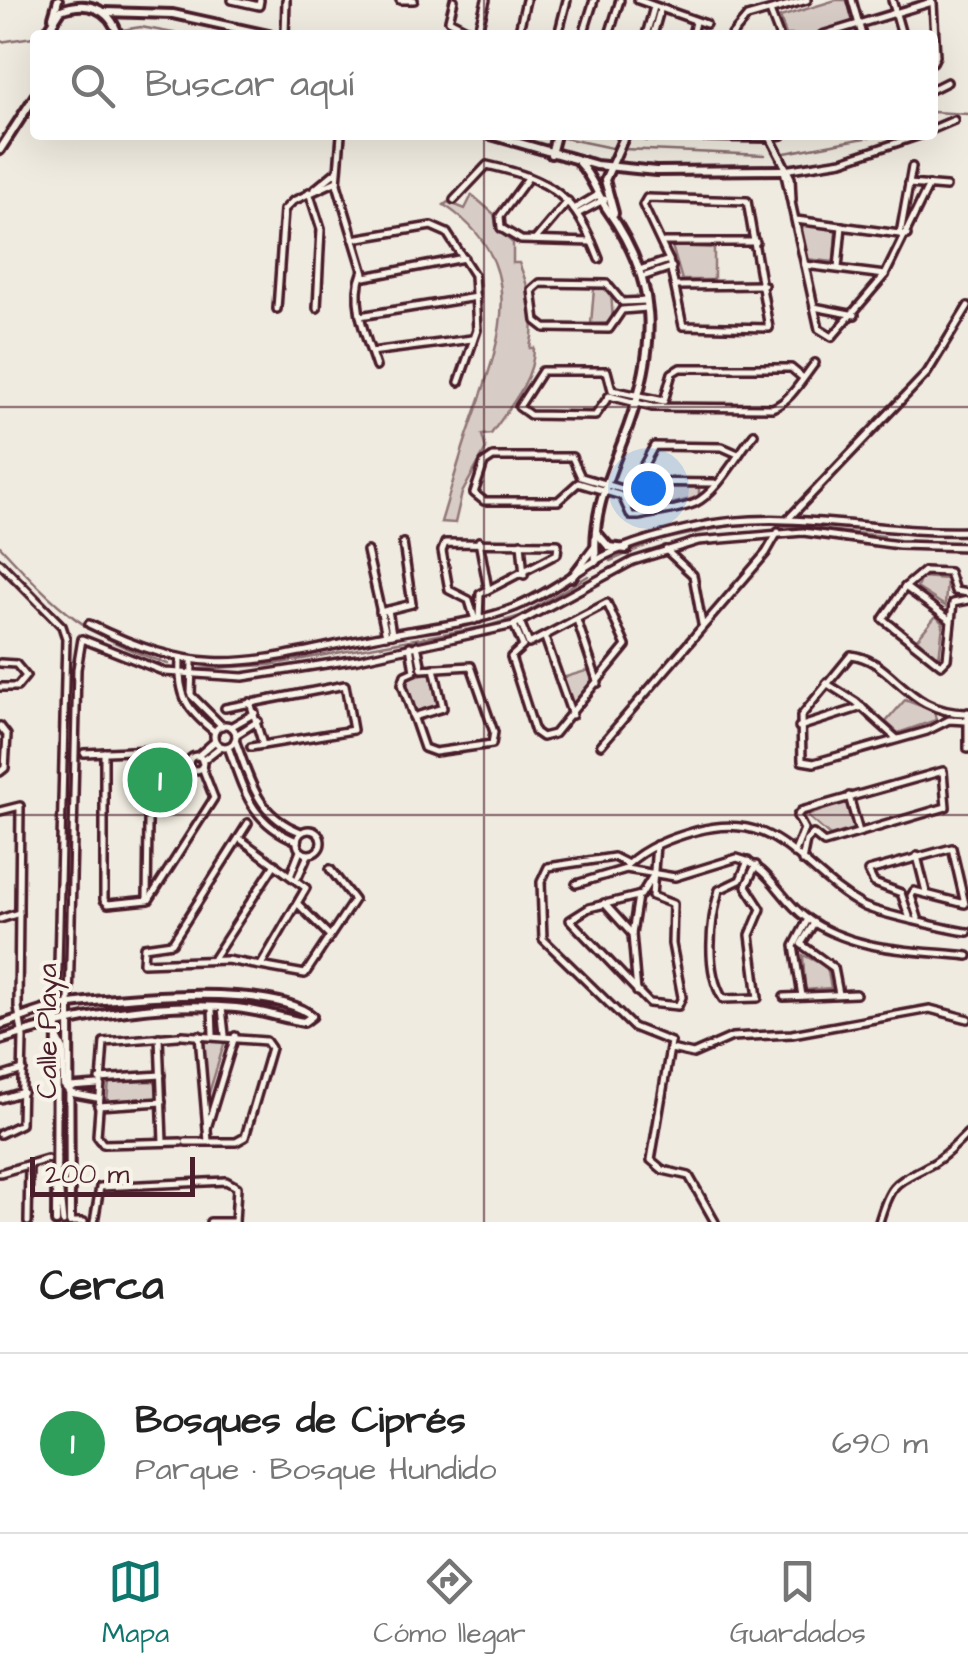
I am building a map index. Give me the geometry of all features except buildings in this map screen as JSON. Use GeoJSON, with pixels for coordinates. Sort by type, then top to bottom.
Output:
{"type":"FeatureCollection","features":[{"type":"Feature","properties":{"kind":"street"},"geometry":{"type":"LineString","coordinates":[[47,30],[58,0]]}},
{"type":"Feature","properties":{"kind":"street"},"geometry":{"type":"LineString","coordinates":[[232,0],[259,6],[260,0]]}},
{"type":"Feature","properties":{"kind":"street"},"geometry":{"type":"LineString","coordinates":[[285,30],[286,0]]}},
{"type":"Feature","properties":{"kind":"street"},"geometry":{"type":"LineString","coordinates":[[400,0],[414,0]]}},
{"type":"Feature","properties":{"kind":"street"},"geometry":{"type":"LineString","coordinates":[[454,0],[449,20],[470,30]]}},
{"type":"Feature","properties":{"kind":"street"},"geometry":{"type":"LineString","coordinates":[[479,30],[486,0]]}},
{"type":"Feature","properties":{"kind":"street"},"geometry":{"type":"LineString","coordinates":[[519,30],[526,0]]}},
{"type":"Feature","properties":{"kind":"street"},"geometry":{"type":"LineString","coordinates":[[559,30],[568,0]]}},
{"type":"Feature","properties":{"kind":"street"},"geometry":{"type":"LineString","coordinates":[[585,30],[594,0]]}},
{"type":"Feature","properties":{"kind":"street"},"geometry":{"type":"LineString","coordinates":[[611,30],[620,0]]}},
{"type":"Feature","properties":{"kind":"street"},"geometry":{"type":"LineString","coordinates":[[638,0],[706,24]]}},
{"type":"Feature","properties":{"kind":"street"},"geometry":{"type":"LineString","coordinates":[[737,30],[748,17],[807,0]]}},
{"type":"Feature","properties":{"kind":"street"},"geometry":{"type":"LineString","coordinates":[[852,0],[861,30]]}},
{"type":"Feature","properties":{"kind":"street"},"geometry":{"type":"LineString","coordinates":[[892,0],[901,30]]}},
{"type":"Feature","properties":{"kind":"street"},"geometry":{"type":"LineString","coordinates":[[839,30],[932,1],[934,30]]}},
{"type":"Feature","properties":{"kind":"street"},"geometry":{"type":"LineString","coordinates":[[53,18],[72,6],[93,3],[115,30]]}},
{"type":"Feature","properties":{"kind":"street"},"geometry":{"type":"LineString","coordinates":[[651,30],[657,8]]}},
{"type":"Feature","properties":{"kind":"street"},"geometry":{"type":"LineString","coordinates":[[770,11],[777,30]]}},
{"type":"Feature","properties":{"kind":"street"},"geometry":{"type":"LineString","coordinates":[[104,12],[174,14],[246,30]]}},
{"type":"Feature","properties":{"kind":"street"},"geometry":{"type":"LineString","coordinates":[[693,30],[695,22]]}},
{"type":"Feature","properties":{"kind":"street"},"geometry":{"type":"LineString","coordinates":[[938,86],[947,82]]}},
{"type":"Feature","properties":{"kind":"street"},"geometry":{"type":"LineString","coordinates":[[0,150],[30,104]]}},
{"type":"Feature","properties":{"kind":"street"},"geometry":{"type":"LineString","coordinates":[[938,127],[954,120]]}},
{"type":"Feature","properties":{"kind":"street"},"geometry":{"type":"LineString","coordinates":[[340,140],[337,182],[362,273],[358,284],[360,316],[376,367]]}},
{"type":"Feature","properties":{"kind":"street"},"geometry":{"type":"LineString","coordinates":[[506,140],[610,167],[784,170],[842,160],[904,140]]}},
{"type":"Feature","properties":{"kind":"street"},"geometry":{"type":"LineString","coordinates":[[551,154],[555,140]]}},
{"type":"Feature","properties":{"kind":"street"},"geometry":{"type":"LineString","coordinates":[[604,196],[610,167],[623,140]]}},
{"type":"Feature","properties":{"kind":"street"},"geometry":{"type":"LineString","coordinates":[[768,140],[784,170],[820,332],[832,337],[855,315],[885,275],[908,235],[929,185]]}},
{"type":"Feature","properties":{"kind":"street"},"geometry":{"type":"LineString","coordinates":[[579,162],[604,196],[643,272],[649,304],[648,346],[636,400],[604,487],[595,528],[596,561],[603,576]]}},
{"type":"Feature","properties":{"kind":"street"},"geometry":{"type":"LineString","coordinates":[[454,200],[487,165],[551,185],[578,210],[599,259]]}},
{"type":"Feature","properties":{"kind":"street"},"geometry":{"type":"LineString","coordinates":[[900,234],[912,168]]}},
{"type":"Feature","properties":{"kind":"street"},"geometry":{"type":"LineString","coordinates":[[277,309],[284,210],[337,171]]}},
{"type":"Feature","properties":{"kind":"street"},"geometry":{"type":"LineString","coordinates":[[528,178],[499,222],[514,237],[592,242]]}},
{"type":"Feature","properties":{"kind":"street"},"geometry":{"type":"LineString","coordinates":[[312,191],[337,182]]}},
{"type":"Feature","properties":{"kind":"street"},"geometry":{"type":"LineString","coordinates":[[909,184],[946,186]]}},
{"type":"Feature","properties":{"kind":"street"},"geometry":{"type":"LineString","coordinates":[[312,191],[321,229],[318,308]]}},
{"type":"Feature","properties":{"kind":"street"},"geometry":{"type":"LineString","coordinates":[[578,210],[604,196]]}},
{"type":"Feature","properties":{"kind":"street"},"geometry":{"type":"LineString","coordinates":[[645,198],[745,200],[750,206],[770,324],[759,330],[685,328],[663,242],[643,205],[645,198]]}},
{"type":"Feature","properties":{"kind":"street"},"geometry":{"type":"LineString","coordinates":[[534,240],[569,200]]}},
{"type":"Feature","properties":{"kind":"street"},"geometry":{"type":"LineString","coordinates":[[796,220],[908,235]]}},
{"type":"Feature","properties":{"kind":"street"},"geometry":{"type":"LineString","coordinates":[[353,240],[436,226],[447,233],[473,269],[476,298],[474,339],[459,382]]}},
{"type":"Feature","properties":{"kind":"street"},"geometry":{"type":"LineString","coordinates":[[838,269],[842,226]]}},
{"type":"Feature","properties":{"kind":"street"},"geometry":{"type":"LineString","coordinates":[[663,242],[756,242]]}},
{"type":"Feature","properties":{"kind":"street"},"geometry":{"type":"LineString","coordinates":[[362,273],[370,278],[464,258]]}},
{"type":"Feature","properties":{"kind":"street"},"geometry":{"type":"LineString","coordinates":[[643,272],[671,263]]}},
{"type":"Feature","properties":{"kind":"street"},"geometry":{"type":"LineString","coordinates":[[805,265],[885,275]]}},
{"type":"Feature","properties":{"kind":"street"},"geometry":{"type":"LineString","coordinates":[[540,283],[602,284],[613,288],[622,302],[649,304],[622,310],[612,328],[545,328],[536,322],[532,290],[540,283]]}},
{"type":"Feature","properties":{"kind":"street"},"geometry":{"type":"LineString","coordinates":[[677,286],[764,285]]}},
{"type":"Feature","properties":{"kind":"street"},"geometry":{"type":"LineString","coordinates":[[360,316],[476,298]]}},
{"type":"Feature","properties":{"kind":"street"},"geometry":{"type":"LineString","coordinates":[[789,518],[927,373],[968,306]]}},
{"type":"Feature","properties":{"kind":"street"},"geometry":{"type":"LineString","coordinates":[[814,307],[855,315]]}},
{"type":"Feature","properties":{"kind":"street"},"geometry":{"type":"LineString","coordinates":[[371,352],[474,339]]}},
{"type":"Feature","properties":{"kind":"street"},"geometry":{"type":"LineString","coordinates":[[636,400],[610,389],[608,371],[542,371],[519,408],[530,415],[595,416],[610,396],[636,400],[665,404],[777,407],[814,363]]}},
{"type":"Feature","properties":{"kind":"street"},"geometry":{"type":"LineString","coordinates":[[665,404],[672,372],[680,368],[790,368],[803,378]]}},
{"type":"Feature","properties":{"kind":"street"},"geometry":{"type":"LineString","coordinates":[[738,454],[722,447],[654,446],[627,490],[604,487],[575,483],[568,496],[558,501],[484,500],[474,493],[484,463],[493,457],[572,458],[581,476],[604,487],[624,498],[630,516],[698,501],[714,483],[738,454],[754,434]]}},
{"type":"Feature","properties":{"kind":"street"},"geometry":{"type":"LineString","coordinates":[[635,482],[714,483]]}},
{"type":"Feature","properties":{"kind":"street"},"geometry":{"type":"LineString","coordinates":[[89,624],[180,660],[258,662],[477,620],[520,605],[596,561],[695,527],[789,518],[913,533],[968,532]]}},
{"type":"Feature","properties":{"kind":"street"},"geometry":{"type":"LineString","coordinates":[[595,528],[609,547],[627,549]]}},
{"type":"Feature","properties":{"kind":"street"},"geometry":{"type":"LineString","coordinates":[[601,745],[766,553],[778,532]]}},
{"type":"Feature","properties":{"kind":"street"},"geometry":{"type":"LineString","coordinates":[[165,672],[203,677],[275,672],[517,624],[603,576],[666,550],[778,532],[912,546],[968,546]]}},
{"type":"Feature","properties":{"kind":"street"},"geometry":{"type":"LineString","coordinates":[[448,541],[559,546],[557,554],[524,574],[488,589],[477,600],[477,620],[469,600],[449,590],[442,551],[448,541]]}},
{"type":"Feature","properties":{"kind":"street"},"geometry":{"type":"LineString","coordinates":[[478,541],[488,589]]}},
{"type":"Feature","properties":{"kind":"street"},"geometry":{"type":"LineString","coordinates":[[521,542],[524,574]]}},
{"type":"Feature","properties":{"kind":"street"},"geometry":{"type":"LineString","coordinates":[[384,611],[412,604],[402,543]]}},
{"type":"Feature","properties":{"kind":"street"},"geometry":{"type":"LineString","coordinates":[[572,577],[594,546]]}},
{"type":"Feature","properties":{"kind":"street"},"geometry":{"type":"LineString","coordinates":[[666,550],[693,576],[702,626]]}},
{"type":"Feature","properties":{"kind":"street"},"geometry":{"type":"LineString","coordinates":[[367,551],[389,634]]}},
{"type":"Feature","properties":{"kind":"street","name":"Calle Playa"},"geometry":{"type":"LineString","coordinates":[[0,563],[64,630],[57,1006],[57,1172],[64,1222]]}},
{"type":"Feature","properties":{"kind":"street"},"geometry":{"type":"LineString","coordinates":[[920,573],[952,574],[954,591],[968,596],[954,601],[947,658],[937,664],[884,622],[884,612],[920,573]]}},
{"type":"Feature","properties":{"kind":"street"},"geometry":{"type":"LineString","coordinates":[[905,587],[950,620]]}},
{"type":"Feature","properties":{"kind":"street"},"geometry":{"type":"LineString","coordinates":[[602,603],[610,604],[626,646],[572,716],[554,734],[542,738],[535,732],[510,656],[576,618],[602,603]]}},
{"type":"Feature","properties":{"kind":"street"},"geometry":{"type":"LineString","coordinates":[[576,618],[598,684]]}},
{"type":"Feature","properties":{"kind":"street"},"geometry":{"type":"LineString","coordinates":[[517,624],[526,645]]}},
{"type":"Feature","properties":{"kind":"street"},"geometry":{"type":"LineString","coordinates":[[545,638],[572,716]]}},
{"type":"Feature","properties":{"kind":"street","name":"Calle Playa"},"geometry":{"type":"LineString","coordinates":[[64,1222],[78,651],[82,639],[165,672]]}},
{"type":"Feature","properties":{"kind":"street"},"geometry":{"type":"LineString","coordinates":[[414,645],[418,670]]}},
{"type":"Feature","properties":{"kind":"street"},"geometry":{"type":"LineString","coordinates":[[968,721],[949,720],[809,764],[802,761],[798,727],[801,716],[845,658],[854,654],[872,663],[913,698],[945,711],[968,713],[968,721],[968,749]]}},
{"type":"Feature","properties":{"kind":"street"},"geometry":{"type":"LineString","coordinates":[[180,660],[180,690],[186,706],[215,732],[246,800],[257,816],[297,841],[300,851],[294,876]]}},
{"type":"Feature","properties":{"kind":"street"},"geometry":{"type":"LineString","coordinates":[[192,662],[190,689],[194,701],[222,726],[231,727],[255,712]]}},
{"type":"Feature","properties":{"kind":"street"},"geometry":{"type":"LineString","coordinates":[[0,664],[16,664],[26,676],[17,687],[0,686]]}},
{"type":"Feature","properties":{"kind":"street"},"geometry":{"type":"LineString","coordinates":[[470,666],[494,732],[494,742],[431,752],[422,746],[402,684],[404,675],[434,668],[470,666]]}},
{"type":"Feature","properties":{"kind":"street"},"geometry":{"type":"LineString","coordinates":[[413,716],[443,708],[434,668]]}},
{"type":"Feature","properties":{"kind":"street"},"geometry":{"type":"LineString","coordinates":[[165,672],[180,690]]}},
{"type":"Feature","properties":{"kind":"street"},"geometry":{"type":"LineString","coordinates":[[190,689],[203,677]]}},
{"type":"Feature","properties":{"kind":"street"},"geometry":{"type":"LineString","coordinates":[[826,683],[862,707],[896,739]]}},
{"type":"Feature","properties":{"kind":"street"},"geometry":{"type":"LineString","coordinates":[[225,708],[345,686],[353,730],[251,747]]}},
{"type":"Feature","properties":{"kind":"street"},"geometry":{"type":"LineString","coordinates":[[186,706],[194,701]]}},
{"type":"Feature","properties":{"kind":"street"},"geometry":{"type":"LineString","coordinates":[[250,702],[263,745]]}},
{"type":"Feature","properties":{"kind":"street"},"geometry":{"type":"LineString","coordinates":[[798,727],[862,707]]}},
{"type":"Feature","properties":{"kind":"street"},"geometry":{"type":"LineString","coordinates":[[84,754],[149,751],[200,764],[258,721]]}},
{"type":"Feature","properties":{"kind":"street"},"geometry":{"type":"LineString","coordinates":[[0,726],[7,735],[5,768],[0,772]]}},
{"type":"Feature","properties":{"kind":"street"},"geometry":{"type":"LineString","coordinates":[[215,732],[222,726]]}},
{"type":"Feature","properties":{"kind":"street"},"geometry":{"type":"LineString","coordinates":[[231,727],[262,806],[278,822],[302,832],[313,830],[322,838],[319,850],[308,854],[294,876]]}},
{"type":"Feature","properties":{"kind":"street"},"geometry":{"type":"LineString","coordinates":[[147,902],[149,751]]}},
{"type":"Feature","properties":{"kind":"street"},"geometry":{"type":"LineString","coordinates":[[104,752],[104,900],[108,904],[147,902]]}},
{"type":"Feature","properties":{"kind":"street"},"geometry":{"type":"LineString","coordinates":[[188,764],[200,764]]}},
{"type":"Feature","properties":{"kind":"street"},"geometry":{"type":"LineString","coordinates":[[148,814],[188,764]]}},
{"type":"Feature","properties":{"kind":"street"},"geometry":{"type":"LineString","coordinates":[[147,902],[214,798],[200,764]]}},
{"type":"Feature","properties":{"kind":"street"},"geometry":{"type":"LineString","coordinates":[[794,854],[804,828],[798,812],[937,769],[944,773],[946,807],[824,842],[810,835],[802,861]]}},
{"type":"Feature","properties":{"kind":"street"},"geometry":{"type":"LineString","coordinates":[[848,796],[859,832]]}},
{"type":"Feature","properties":{"kind":"street"},"geometry":{"type":"LineString","coordinates":[[0,810],[20,806],[19,1019],[23,1070],[21,1124],[0,1134]]}},
{"type":"Feature","properties":{"kind":"street"},"geometry":{"type":"LineString","coordinates":[[248,823],[172,943],[144,947],[145,964],[214,960],[305,974],[354,900],[330,869]]}},
{"type":"Feature","properties":{"kind":"street"},"geometry":{"type":"LineString","coordinates":[[576,884],[627,866],[656,845],[736,823],[763,830],[866,908],[968,932]]}},
{"type":"Feature","properties":{"kind":"street"},"geometry":{"type":"LineString","coordinates":[[297,841],[302,832]]}},
{"type":"Feature","properties":{"kind":"street"},"geometry":{"type":"LineString","coordinates":[[239,838],[294,876],[306,892],[261,966]]}},
{"type":"Feature","properties":{"kind":"street"},"geometry":{"type":"LineString","coordinates":[[60,840],[72,840]]}},
{"type":"Feature","properties":{"kind":"street"},"geometry":{"type":"LineString","coordinates":[[652,878],[645,892],[638,896],[575,913],[571,923],[654,1006],[676,1006],[682,1001],[672,944],[673,904],[652,896],[656,845]]}},
{"type":"Feature","properties":{"kind":"street"},"geometry":{"type":"LineString","coordinates":[[909,916],[901,893],[874,883],[868,874],[875,868],[952,848],[966,904],[926,892],[911,894],[918,918]]}},
{"type":"Feature","properties":{"kind":"street"},"geometry":{"type":"LineString","coordinates":[[300,851],[308,854]]}},
{"type":"Feature","properties":{"kind":"street"},"geometry":{"type":"LineString","coordinates":[[917,856],[926,892]]}},
{"type":"Feature","properties":{"kind":"street"},"geometry":{"type":"LineString","coordinates":[[715,1222],[689,1176],[663,1170],[651,1160],[671,1049],[667,1039],[626,1022],[543,936],[541,882],[548,867],[614,857],[652,878],[675,877],[727,858],[748,861],[811,921],[860,946],[968,956]]}},
{"type":"Feature","properties":{"kind":"street"},"geometry":{"type":"LineString","coordinates":[[748,861],[740,880],[720,890],[712,922],[718,988],[726,1000],[758,998],[750,936],[761,909],[746,886],[756,865]]}},
{"type":"Feature","properties":{"kind":"street"},"geometry":{"type":"LineString","coordinates":[[214,960],[275,864]]}},
{"type":"Feature","properties":{"kind":"street"},"geometry":{"type":"LineString","coordinates":[[637,992],[632,934],[638,896]]}},
{"type":"Feature","properties":{"kind":"street"},"geometry":{"type":"LineString","coordinates":[[604,903],[632,934]]}},
{"type":"Feature","properties":{"kind":"street"},"geometry":{"type":"LineString","coordinates":[[298,904],[329,935]]}},
{"type":"Feature","properties":{"kind":"street"},"geometry":{"type":"LineString","coordinates":[[0,919],[19,913]]}},
{"type":"Feature","properties":{"kind":"street"},"geometry":{"type":"LineString","coordinates":[[811,921],[802,946],[834,968],[840,994]]}},
{"type":"Feature","properties":{"kind":"street"},"geometry":{"type":"LineString","coordinates":[[802,996],[794,946],[811,921]]}},
{"type":"Feature","properties":{"kind":"street"},"geometry":{"type":"LineString","coordinates":[[784,997],[856,994]]}},
{"type":"Feature","properties":{"kind":"street"},"geometry":{"type":"LineString","coordinates":[[213,1035],[219,995]]}},
{"type":"Feature","properties":{"kind":"street"},"geometry":{"type":"LineString","coordinates":[[0,1025],[57,1006],[219,995],[305,1010],[312,1018],[300,1022],[218,1008],[69,1018],[0,1040]]}},
{"type":"Feature","properties":{"kind":"street"},"geometry":{"type":"LineString","coordinates":[[241,1009],[242,996]]}},
{"type":"Feature","properties":{"kind":"street"},"geometry":{"type":"LineString","coordinates":[[218,1008],[225,1036]]}},
{"type":"Feature","properties":{"kind":"street"},"geometry":{"type":"LineString","coordinates":[[671,1049],[693,1054],[732,1036],[792,1034],[930,1009],[968,1020]]}},
{"type":"Feature","properties":{"kind":"street"},"geometry":{"type":"LineString","coordinates":[[199,1035],[201,1096],[208,1142]]}},
{"type":"Feature","properties":{"kind":"street"},"geometry":{"type":"LineString","coordinates":[[213,1035],[266,1041],[270,1057],[247,1134],[236,1142],[101,1143],[98,1082],[104,1042],[213,1035]]}},
{"type":"Feature","properties":{"kind":"street"},"geometry":{"type":"LineString","coordinates":[[206,1131],[235,1036]]}},
{"type":"Feature","properties":{"kind":"street"},"geometry":{"type":"LineString","coordinates":[[159,1037],[163,1142]]}},
{"type":"Feature","properties":{"kind":"street"},"geometry":{"type":"LineString","coordinates":[[58,1038],[63,1049],[64,1086],[70,1090],[98,1102],[162,1102]]}},
{"type":"Feature","properties":{"kind":"street"},"geometry":{"type":"LineString","coordinates":[[0,1077],[23,1070]]}},
{"type":"Feature","properties":{"kind":"street"},"geometry":{"type":"LineString","coordinates":[[70,1090],[98,1082],[161,1076]]}},
{"type":"Feature","properties":{"kind":"street"},"geometry":{"type":"LineString","coordinates":[[0,1099],[23,1092]]}},
{"type":"Feature","properties":{"kind":"street"},"geometry":{"type":"LineString","coordinates":[[201,1096],[215,1098]]}},
{"type":"Feature","properties":{"kind":"street"},"geometry":{"type":"LineString","coordinates":[[879,1222],[887,1195],[898,1179],[934,1163],[968,1134]]}},
{"type":"Feature","properties":{"kind":"street"},"geometry":{"type":"LineString","coordinates":[[0,1173],[47,1159]]}},
{"type":"Feature","properties":{"kind":"street"},"geometry":{"type":"LineString","coordinates":[[28,1222],[29,1164]]}},
{"type":"Feature","properties":{"kind":"street"},"geometry":{"type":"LineString","coordinates":[[94,1222],[100,1188],[226,1180],[237,1187],[235,1222],[210,1222]]}},
{"type":"Feature","properties":{"kind":"street"},"geometry":{"type":"LineString","coordinates":[[64,1222],[84,1222]]}},
{"type":"Feature","properties":{"kind":"shaded area"},"geometry":{"type":"Polygon","coordinates":[[[847,0],[853,22],[827,30],[784,30],[780,17],[847,0]]]}},
{"type":"Feature","properties":{"kind":"shaded area"},"geometry":{"type":"Polygon","coordinates":[[[472,195],[494,214],[497,229],[513,243],[513,263],[519,263],[531,305],[533,360],[512,405],[491,434],[482,435],[486,449],[462,493],[455,523],[441,522],[489,371],[501,311],[500,282],[491,255],[473,229],[444,205],[448,202],[465,209],[472,195]]]}},
{"type":"Feature","properties":{"kind":"shaded area"},"geometry":{"type":"Polygon","coordinates":[[[805,225],[836,230],[834,262],[806,259],[801,230],[805,225]]]}},
{"type":"Feature","properties":{"kind":"shaded area"},"geometry":{"type":"Polygon","coordinates":[[[672,246],[714,248],[714,280],[682,280],[672,246]]]}},
{"type":"Feature","properties":{"kind":"shaded area"},"geometry":{"type":"Polygon","coordinates":[[[594,289],[611,289],[613,323],[591,324],[594,289]]]}},
{"type":"Feature","properties":{"kind":"shaded area"},"geometry":{"type":"Polygon","coordinates":[[[699,487],[699,497],[635,513],[631,509],[637,488],[699,487]]]}},
{"type":"Feature","properties":{"kind":"shaded area"},"geometry":{"type":"Polygon","coordinates":[[[921,577],[947,579],[945,606],[917,588],[921,577]]]}},
{"type":"Feature","properties":{"kind":"shaded area"},"geometry":{"type":"Polygon","coordinates":[[[936,616],[943,624],[939,659],[917,639],[936,616]]]}},
{"type":"Feature","properties":{"kind":"shaded area"},"geometry":{"type":"Polygon","coordinates":[[[589,670],[594,682],[571,707],[562,678],[589,670]]]}},
{"type":"Feature","properties":{"kind":"shaded area"},"geometry":{"type":"Polygon","coordinates":[[[430,673],[440,707],[416,712],[405,677],[430,673]]]}},
{"type":"Feature","properties":{"kind":"shaded area"},"geometry":{"type":"Polygon","coordinates":[[[905,700],[934,711],[936,720],[898,733],[886,722],[905,700]]]}},
{"type":"Feature","properties":{"kind":"shaded area"},"geometry":{"type":"Polygon","coordinates":[[[157,754],[177,765],[155,795],[152,758],[157,754]]]}},
{"type":"Feature","properties":{"kind":"shaded area"},"geometry":{"type":"Polygon","coordinates":[[[847,801],[856,828],[830,836],[807,816],[847,801]]]}},
{"type":"Feature","properties":{"kind":"shaded area"},"geometry":{"type":"Polygon","coordinates":[[[803,955],[827,967],[831,988],[805,990],[803,955]]]}},
{"type":"Feature","properties":{"kind":"shaded area"},"geometry":{"type":"Polygon","coordinates":[[[225,1041],[209,1093],[207,1093],[204,1042],[225,1041]]]}},
{"type":"Feature","properties":{"kind":"shaded area"},"geometry":{"type":"Polygon","coordinates":[[[155,1081],[159,1092],[156,1099],[107,1101],[109,1082],[155,1081]]]}},
{"type":"Feature","properties":{"kind":"waterway"},"geometry":{"type":"LineString","coordinates":[[122,30],[157,30]]}},
{"type":"Feature","properties":{"kind":"waterway"},"geometry":{"type":"LineString","coordinates":[[0,42],[30,37]]}},
{"type":"Feature","properties":{"kind":"waterway"},"geometry":{"type":"LineString","coordinates":[[938,112],[968,114]]}},
{"type":"Feature","properties":{"kind":"waterway"},"geometry":{"type":"LineString","coordinates":[[573,140],[612,148]]}},
{"type":"Feature","properties":{"kind":"waterway"},"geometry":{"type":"LineString","coordinates":[[785,153],[854,140]]}},
{"type":"Feature","properties":{"kind":"waterway"},"geometry":{"type":"LineString","coordinates":[[623,149],[765,155]]}},
{"type":"Feature","properties":{"kind":"waterway"},"geometry":{"type":"LineString","coordinates":[[610,561],[657,541],[743,523]]}},
{"type":"Feature","properties":{"kind":"waterway"},"geometry":{"type":"LineString","coordinates":[[756,523],[884,536]]}},
{"type":"Feature","properties":{"kind":"waterway"},"geometry":{"type":"LineString","coordinates":[[0,546],[75,618],[115,643],[168,664]]}},
{"type":"Feature","properties":{"kind":"waterway"},"geometry":{"type":"LineString","coordinates":[[198,669],[269,665],[488,626],[520,616],[588,576]]}},
{"type":"Feature","properties":{"kind":"place","name":"Bosques de Ciprés"},"geometry":{"type":"Point","coordinates":[160,780]}}]}
